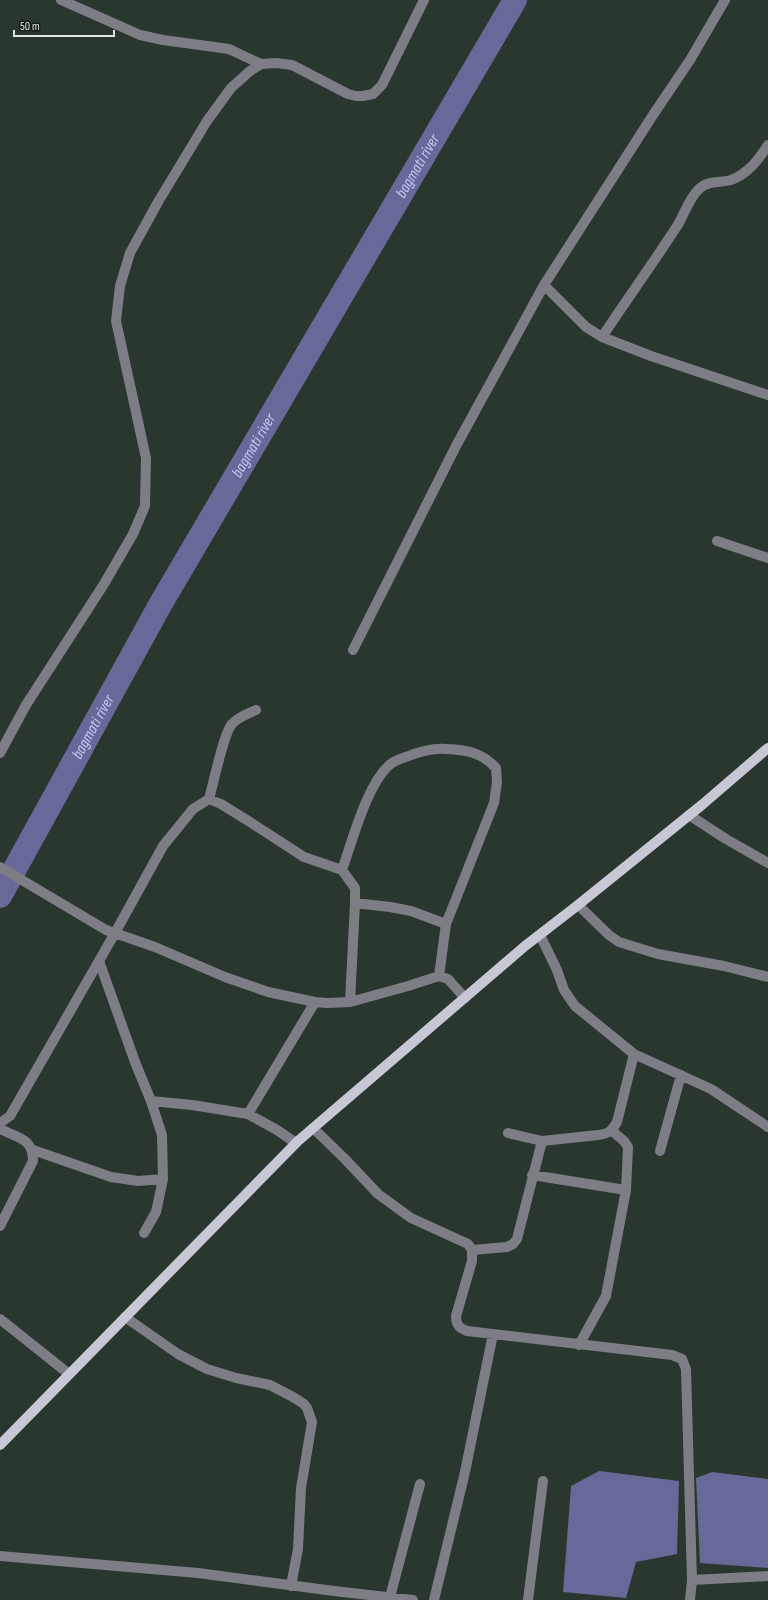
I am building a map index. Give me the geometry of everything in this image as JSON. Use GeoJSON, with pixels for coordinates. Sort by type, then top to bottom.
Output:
{"type":"FeatureCollection","features":[{"type":"Feature","properties":{"kind":"main road"},"geometry":{"type":"LineString","coordinates":[[0,1445],[296,1143],[540,935],[689,815],[768,748]]}},
{"type":"Feature","properties":{"kind":"street"},"geometry":{"type":"LineString","coordinates":[[61,0],[140,34],[163,40],[229,49],[261,64]]}},
{"type":"Feature","properties":{"kind":"street"},"geometry":{"type":"LineString","coordinates":[[0,753],[26,705],[108,578],[133,534],[145,506],[146,458],[116,321],[120,286],[130,252],[158,202],[207,121],[231,88],[250,71],[261,64],[276,63],[292,65],[348,94],[363,96],[373,94],[382,85],[424,0]]}},
{"type":"Feature","properties":{"kind":"street"},"geometry":{"type":"LineString","coordinates":[[353,650],[456,446],[544,285],[690,60],[725,0]]}},
{"type":"Feature","properties":{"kind":"street"},"geometry":{"type":"LineString","coordinates":[[602,337],[679,222],[699,189],[706,184],[730,180],[743,173],[761,156],[768,145]]}},
{"type":"Feature","properties":{"kind":"street"},"geometry":{"type":"LineString","coordinates":[[544,285],[586,327],[602,337],[650,356],[768,395]]}},
{"type":"Feature","properties":{"kind":"street"},"geometry":{"type":"LineString","coordinates":[[717,541],[768,558]]}},
{"type":"Feature","properties":{"kind":"street"},"geometry":{"type":"LineString","coordinates":[[0,1123],[10,1116],[99,960],[110,931],[163,846],[193,809],[210,799],[230,725],[239,718],[256,710]]}},
{"type":"Feature","properties":{"kind":"street"},"geometry":{"type":"LineString","coordinates":[[342,870],[361,815],[378,778],[391,764],[405,757],[440,748],[473,752],[488,759],[496,768],[497,782],[494,803],[446,924],[439,976]]}},
{"type":"Feature","properties":{"kind":"street"},"geometry":{"type":"LineString","coordinates":[[210,799],[250,822],[304,857],[342,870],[355,888],[350,1002]]}},
{"type":"Feature","properties":{"kind":"street"},"geometry":{"type":"LineString","coordinates":[[689,815],[726,839],[768,863]]}},
{"type":"Feature","properties":{"kind":"street"},"geometry":{"type":"LineString","coordinates":[[0,867],[110,931],[155,947],[225,977],[268,992],[315,1002],[350,1002],[382,994],[439,976],[448,979],[465,998]]}},
{"type":"Feature","properties":{"kind":"street"},"geometry":{"type":"LineString","coordinates":[[355,903],[411,911],[446,924]]}},
{"type":"Feature","properties":{"kind":"street"},"geometry":{"type":"LineString","coordinates":[[578,905],[609,935],[619,942],[658,954],[724,966],[768,977]]}},
{"type":"Feature","properties":{"kind":"street"},"geometry":{"type":"LineString","coordinates":[[540,935],[557,970],[564,990],[575,1006],[634,1054],[711,1089],[768,1127]]}},
{"type":"Feature","properties":{"kind":"street"},"geometry":{"type":"LineString","coordinates":[[99,960],[162,1135],[163,1179],[156,1212],[144,1233]]}},
{"type":"Feature","properties":{"kind":"street"},"geometry":{"type":"LineString","coordinates":[[248,1114],[315,1002]]}},
{"type":"Feature","properties":{"kind":"street"},"geometry":{"type":"LineString","coordinates":[[508,1133],[542,1141],[606,1134],[612,1130],[617,1122],[634,1054]]}},
{"type":"Feature","properties":{"kind":"street"},"geometry":{"type":"LineString","coordinates":[[660,1151],[681,1075]]}},
{"type":"Feature","properties":{"kind":"street"},"geometry":{"type":"LineString","coordinates":[[151,1101],[192,1105],[248,1114],[277,1130],[296,1143]]}},
{"type":"Feature","properties":{"kind":"street"},"geometry":{"type":"LineString","coordinates":[[313,1128],[346,1159],[378,1194],[411,1218],[468,1244],[472,1250],[472,1261],[456,1316],[456,1323],[460,1328],[467,1331],[672,1355],[682,1359],[686,1369],[692,1580],[690,1600]]}},
{"type":"Feature","properties":{"kind":"street"},"geometry":{"type":"LineString","coordinates":[[0,1130],[26,1141],[33,1150],[111,1177],[138,1181],[163,1179]]}},
{"type":"Feature","properties":{"kind":"street"},"geometry":{"type":"LineString","coordinates":[[579,1344],[606,1296],[626,1190],[629,1154],[628,1147],[612,1130]]}},
{"type":"Feature","properties":{"kind":"street"},"geometry":{"type":"LineString","coordinates":[[472,1250],[507,1247],[513,1244],[517,1239],[532,1175],[542,1141]]}},
{"type":"Feature","properties":{"kind":"street"},"geometry":{"type":"LineString","coordinates":[[0,1226],[33,1161],[33,1150]]}},
{"type":"Feature","properties":{"kind":"street"},"geometry":{"type":"LineString","coordinates":[[532,1175],[626,1190]]}},
{"type":"Feature","properties":{"kind":"street"},"geometry":{"type":"LineString","coordinates":[[125,1317],[178,1354],[207,1369],[274,1387],[293,1397],[304,1404],[307,1408],[312,1422],[301,1488],[298,1549],[291,1586]]}},
{"type":"Feature","properties":{"kind":"street"},"geometry":{"type":"LineString","coordinates":[[0,1319],[69,1374]]}},
{"type":"Feature","properties":{"kind":"street"},"geometry":{"type":"LineString","coordinates":[[434,1600],[465,1472],[493,1334]]}},
{"type":"Feature","properties":{"kind":"street"},"geometry":{"type":"LineString","coordinates":[[528,1600],[543,1481]]}},
{"type":"Feature","properties":{"kind":"street"},"geometry":{"type":"LineString","coordinates":[[384,1598],[420,1484]]}},
{"type":"Feature","properties":{"kind":"street"},"geometry":{"type":"LineString","coordinates":[[0,1556],[198,1573],[384,1598],[413,1600]]}},
{"type":"Feature","properties":{"kind":"street"},"geometry":{"type":"LineString","coordinates":[[692,1580],[768,1576]]}},
{"type":"Feature","properties":{"kind":"water"},"geometry":{"type":"Polygon","coordinates":[[[599,1471],[679,1481],[677,1554],[636,1562],[626,1598],[563,1592],[571,1486],[599,1471]]]}},
{"type":"Feature","properties":{"kind":"water"},"geometry":{"type":"Polygon","coordinates":[[[712,1472],[768,1479],[768,1568],[700,1563],[696,1478],[712,1472]]]}},
{"type":"Feature","properties":{"kind":"waterway","name":"bagmati river"},"geometry":{"type":"LineString","coordinates":[[0,896],[160,605],[515,0]]}}]}
